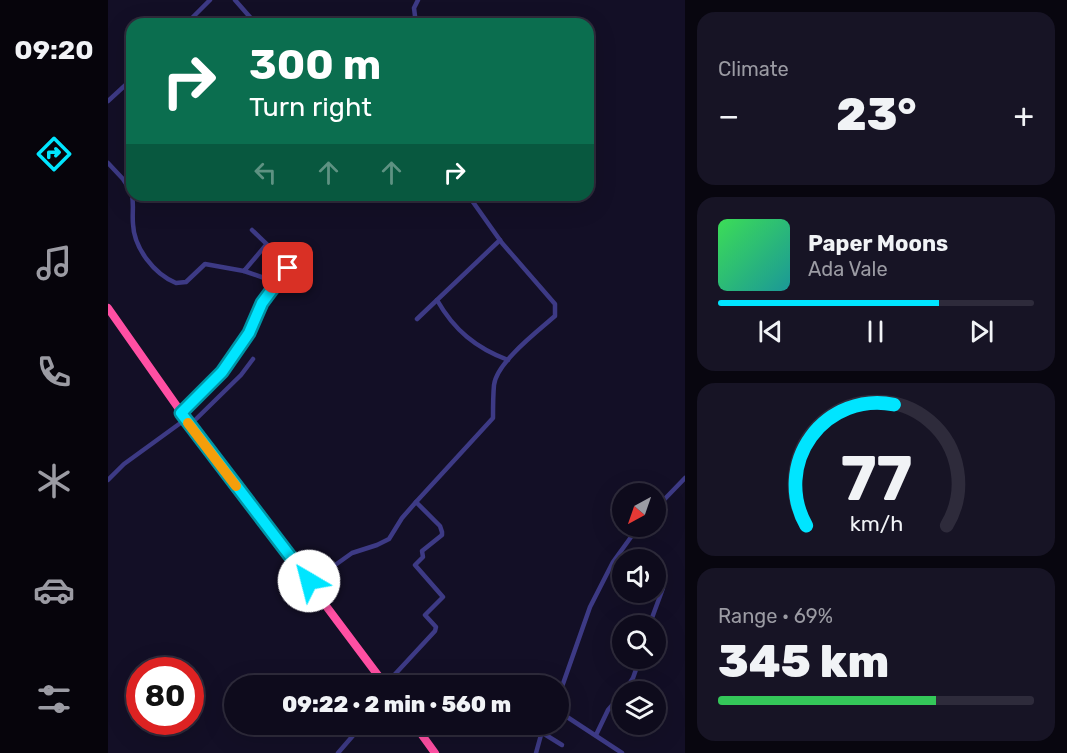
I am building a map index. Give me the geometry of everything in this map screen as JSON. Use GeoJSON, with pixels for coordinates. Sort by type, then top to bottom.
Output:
{"type":"FeatureCollection","features":[{"type":"Feature","properties":{"kind":"highway"},"geometry":{"type":"LineString","coordinates":[[108,308],[186,419],[379,675]]}},
{"type":"Feature","properties":{"kind":"highway"},"geometry":{"type":"LineString","coordinates":[[422,735],[435,753]]}},
{"type":"Feature","properties":{"kind":"street"},"geometry":{"type":"LineString","coordinates":[[192,18],[210,0]]}},
{"type":"Feature","properties":{"kind":"street"},"geometry":{"type":"LineString","coordinates":[[235,0],[251,18]]}},
{"type":"Feature","properties":{"kind":"street"},"geometry":{"type":"LineString","coordinates":[[415,18],[414,8],[418,0]]}},
{"type":"Feature","properties":{"kind":"street"},"geometry":{"type":"LineString","coordinates":[[108,101],[126,84]]}},
{"type":"Feature","properties":{"kind":"street"},"geometry":{"type":"LineString","coordinates":[[108,163],[126,184]]}},
{"type":"Feature","properties":{"kind":"street"},"geometry":{"type":"LineString","coordinates":[[132,201],[137,246],[151,263],[171,281],[186,282],[196,270],[208,263],[244,271],[275,284]]}},
{"type":"Feature","properties":{"kind":"street"},"geometry":{"type":"LineString","coordinates":[[310,583],[352,553],[389,539],[416,502],[493,418],[494,384],[508,360],[555,316],[555,304],[500,240],[472,201]]}},
{"type":"Feature","properties":{"kind":"street"},"geometry":{"type":"LineString","coordinates":[[186,419],[249,333],[262,303],[288,267],[284,260],[252,230]]}},
{"type":"Feature","properties":{"kind":"street"},"geometry":{"type":"LineString","coordinates":[[417,319],[500,240]]}},
{"type":"Feature","properties":{"kind":"street"},"geometry":{"type":"LineString","coordinates":[[244,271],[266,245]]}},
{"type":"Feature","properties":{"kind":"street"},"geometry":{"type":"LineString","coordinates":[[437,300],[449,320],[466,338],[492,354],[508,360]]}},
{"type":"Feature","properties":{"kind":"street"},"geometry":{"type":"LineString","coordinates":[[108,480],[124,464],[241,375],[253,359]]}},
{"type":"Feature","properties":{"kind":"street"},"geometry":{"type":"LineString","coordinates":[[666,497],[684,478]]}},
{"type":"Feature","properties":{"kind":"street"},"geometry":{"type":"LineString","coordinates":[[395,675],[435,631],[436,627],[425,615],[443,597],[415,565],[423,557],[422,551],[442,535],[440,526],[416,502]]}},
{"type":"Feature","properties":{"kind":"street"},"geometry":{"type":"LineString","coordinates":[[566,675],[590,607],[613,562],[631,537]]}},
{"type":"Feature","properties":{"kind":"street"},"geometry":{"type":"LineString","coordinates":[[596,735],[612,705]]}},
{"type":"Feature","properties":{"kind":"street"},"geometry":{"type":"LineString","coordinates":[[569,718],[622,753]]}},
{"type":"Feature","properties":{"kind":"street"},"geometry":{"type":"LineString","coordinates":[[338,753],[354,735]]}},
{"type":"Feature","properties":{"kind":"street"},"geometry":{"type":"LineString","coordinates":[[536,753],[540,735]]}},
{"type":"Feature","properties":{"kind":"street"},"geometry":{"type":"LineString","coordinates":[[546,735],[562,745]]}},
{"type":"Feature","properties":{"kind":"slow traffic"},"geometry":{"type":"LineString","coordinates":[[188,423],[236,486]]}},
{"type":"Feature","properties":{"kind":"route"},"geometry":{"type":"LineString","coordinates":[[288,268],[262,303],[249,333],[222,372],[181,413],[309,581]]}}]}
